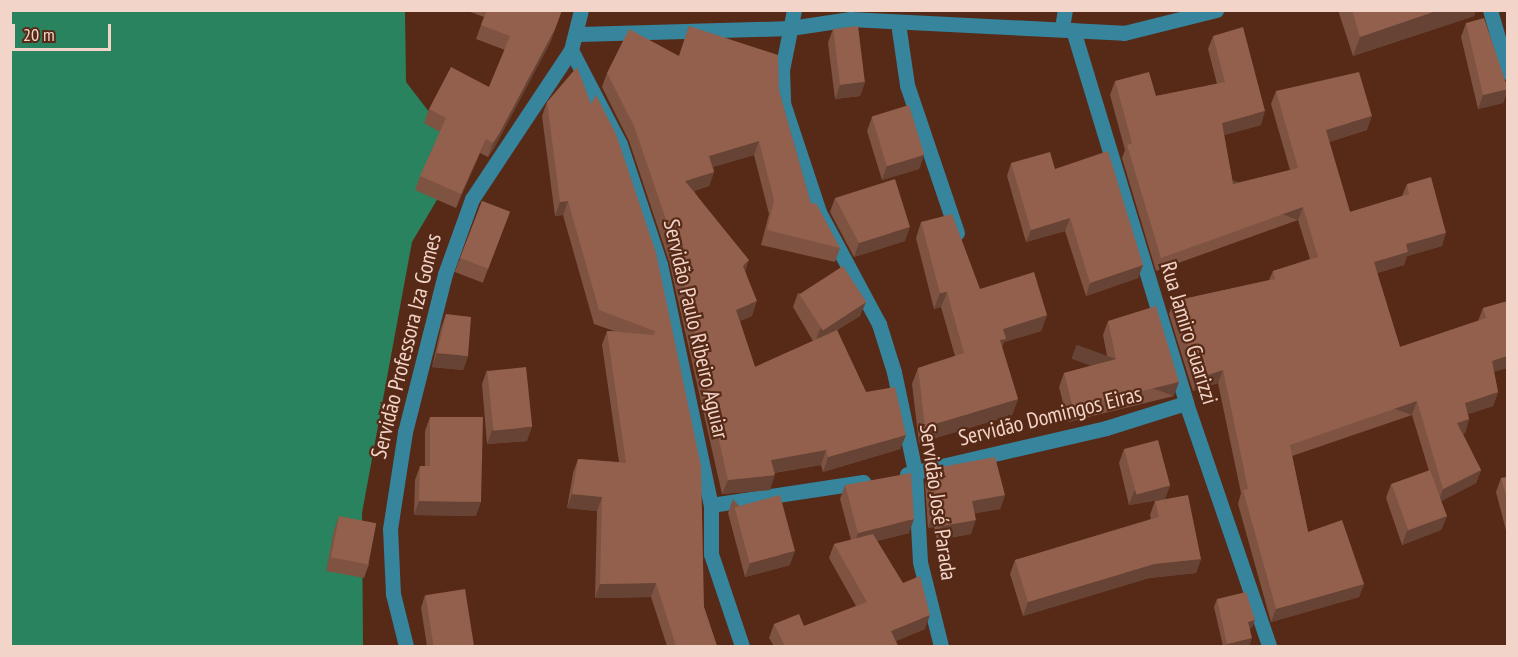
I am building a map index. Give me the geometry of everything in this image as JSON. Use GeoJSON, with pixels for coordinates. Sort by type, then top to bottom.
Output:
{"type":"FeatureCollection","features":[{"type":"Feature","properties":{"kind":"street"},"geometry":{"type":"LineString","coordinates":[[571,50],[579,34],[581,10]]}},
{"type":"Feature","properties":{"kind":"street","name":"Servidão José Parada"},"geometry":{"type":"LineString","coordinates":[[794,10],[782,70],[783,103],[797,159],[819,212],[879,324],[915,472],[920,562],[941,646]]}},
{"type":"Feature","properties":{"kind":"street"},"geometry":{"type":"LineString","coordinates":[[1065,10],[1068,29]]}},
{"type":"Feature","properties":{"kind":"street"},"geometry":{"type":"LineString","coordinates":[[579,34],[790,28],[850,19],[898,23],[949,17],[1124,33],[1216,10]]}},
{"type":"Feature","properties":{"kind":"street"},"geometry":{"type":"LineString","coordinates":[[1490,10],[1508,72]]}},
{"type":"Feature","properties":{"kind":"street"},"geometry":{"type":"LineString","coordinates":[[898,23],[907,85],[963,247]]}},
{"type":"Feature","properties":{"kind":"street","name":"Rua Jamiro Guarizzi"},"geometry":{"type":"LineString","coordinates":[[1068,29],[1186,403],[1269,646]]}},
{"type":"Feature","properties":{"kind":"street","name":"Servidão Paulo Ribeiro Aguiar"},"geometry":{"type":"LineString","coordinates":[[571,50],[639,193],[679,337],[711,505],[711,554],[742,646]]}},
{"type":"Feature","properties":{"kind":"street","name":"Servidão Professora Iza Gomes"},"geometry":{"type":"LineString","coordinates":[[406,646],[393,594],[390,529],[405,432],[445,274],[472,199],[571,50]]}},
{"type":"Feature","properties":{"kind":"street","name":"Servidão Domingos Eiras"},"geometry":{"type":"LineString","coordinates":[[711,505],[795,496],[915,472],[1186,403]]}},
{"type":"Feature","properties":{"kind":"green space"},"geometry":{"type":"Polygon","coordinates":[[[10,11],[405,11],[406,82],[463,156],[412,242],[362,513],[363,646],[11,646],[10,11]]]}},
{"type":"Feature","properties":{"kind":"building"},"geometry":{"type":"Polygon","coordinates":[[[487,10],[562,10],[555,29],[499,134],[493,143],[486,139],[461,194],[420,176],[446,118],[429,109],[451,67],[489,87],[510,36],[481,25],[487,10]]]}},
{"type":"Feature","properties":{"kind":"building"},"geometry":{"type":"Polygon","coordinates":[[[1352,10],[1439,10],[1360,37],[1352,10]]]}},
{"type":"Feature","properties":{"kind":"building"},"geometry":{"type":"Polygon","coordinates":[[[1484,18],[1508,89],[1483,95],[1466,23],[1484,18]]]}},
{"type":"Feature","properties":{"kind":"building"},"geometry":{"type":"Polygon","coordinates":[[[689,26],[778,55],[779,91],[811,204],[816,203],[840,248],[767,230],[774,200],[759,141],[709,156],[714,172],[685,181],[749,260],[743,266],[757,301],[736,310],[755,367],[837,330],[866,392],[895,387],[906,435],[828,457],[826,450],[771,460],[775,475],[728,480],[675,246],[634,126],[607,73],[629,29],[679,56],[689,26]]]}},
{"type":"Feature","properties":{"kind":"building"},"geometry":{"type":"Polygon","coordinates":[[[858,26],[865,82],[840,85],[833,29],[858,26]]]}},
{"type":"Feature","properties":{"kind":"building"},"geometry":{"type":"Polygon","coordinates":[[[1243,27],[1265,111],[1222,123],[1233,184],[1298,168],[1276,91],[1359,72],[1372,116],[1326,130],[1350,212],[1409,194],[1407,184],[1431,177],[1446,233],[1406,244],[1408,252],[1374,262],[1400,347],[1486,318],[1483,308],[1508,301],[1508,356],[1492,361],[1498,392],[1465,403],[1469,419],[1457,423],[1481,470],[1443,489],[1417,401],[1290,445],[1308,532],[1342,520],[1364,584],[1276,609],[1243,490],[1248,489],[1223,370],[1198,378],[1174,301],[1275,279],[1273,271],[1318,257],[1303,207],[1161,258],[1127,145],[1132,143],[1115,81],[1149,72],[1156,96],[1225,82],[1213,36],[1243,27]]]}},
{"type":"Feature","properties":{"kind":"building"},"geometry":{"type":"Polygon","coordinates":[[[577,67],[591,104],[596,95],[616,134],[656,253],[701,466],[704,607],[717,646],[676,646],[656,583],[600,584],[602,497],[572,494],[578,459],[626,463],[607,331],[654,335],[655,331],[599,310],[568,201],[560,202],[547,102],[577,67]]]}},
{"type":"Feature","properties":{"kind":"building"},"geometry":{"type":"Polygon","coordinates":[[[909,105],[924,155],[887,166],[872,116],[909,105]]]}},
{"type":"Feature","properties":{"kind":"building"},"geometry":{"type":"Polygon","coordinates":[[[1108,151],[1143,265],[1090,283],[1070,218],[1031,230],[1011,163],[1050,152],[1055,169],[1108,151]]]}},
{"type":"Feature","properties":{"kind":"building"},"geometry":{"type":"Polygon","coordinates":[[[895,179],[910,227],[859,243],[835,198],[895,179]]]}},
{"type":"Feature","properties":{"kind":"building"},"geometry":{"type":"Polygon","coordinates":[[[482,201],[510,212],[488,269],[460,258],[482,201]]]}},
{"type":"Feature","properties":{"kind":"building"},"geometry":{"type":"Polygon","coordinates":[[[952,214],[980,289],[1034,272],[1047,315],[1003,329],[1006,339],[1000,340],[1018,399],[925,427],[918,368],[964,353],[947,292],[940,293],[921,222],[952,214]]]}},
{"type":"Feature","properties":{"kind":"building"},"geometry":{"type":"Polygon","coordinates":[[[843,266],[866,302],[823,330],[799,294],[843,266]]]}},
{"type":"Feature","properties":{"kind":"building"},"geometry":{"type":"Polygon","coordinates":[[[1156,306],[1179,382],[1073,408],[1064,373],[1116,359],[1108,321],[1156,306]]]}},
{"type":"Feature","properties":{"kind":"building"},"geometry":{"type":"Polygon","coordinates":[[[446,314],[471,317],[468,356],[437,353],[446,314]]]}},
{"type":"Feature","properties":{"kind":"building"},"geometry":{"type":"Polygon","coordinates":[[[526,367],[532,427],[493,431],[487,371],[526,367]]]}},
{"type":"Feature","properties":{"kind":"building"},"geometry":{"type":"Polygon","coordinates":[[[430,417],[483,417],[481,502],[419,501],[420,466],[430,466],[430,417]]]}},
{"type":"Feature","properties":{"kind":"building"},"geometry":{"type":"Polygon","coordinates":[[[1158,440],[1170,485],[1136,494],[1124,449],[1158,440]]]}},
{"type":"Feature","properties":{"kind":"building"},"geometry":{"type":"Polygon","coordinates":[[[995,457],[1005,495],[972,501],[976,520],[942,526],[939,513],[933,514],[930,469],[995,457]]]}},
{"type":"Feature","properties":{"kind":"building"},"geometry":{"type":"Polygon","coordinates":[[[1430,470],[1447,516],[1408,530],[1391,484],[1430,470]]]}},
{"type":"Feature","properties":{"kind":"building"},"geometry":{"type":"Polygon","coordinates":[[[911,473],[914,519],[858,533],[845,485],[911,473]]]}},
{"type":"Feature","properties":{"kind":"building"},"geometry":{"type":"Polygon","coordinates":[[[1508,477],[1508,503],[1501,478],[1508,477]]]}},
{"type":"Feature","properties":{"kind":"building"},"geometry":{"type":"Polygon","coordinates":[[[780,495],[795,551],[750,563],[735,507],[780,495]]]}},
{"type":"Feature","properties":{"kind":"building"},"geometry":{"type":"Polygon","coordinates":[[[1188,495],[1201,559],[1154,564],[1028,602],[1015,560],[1159,517],[1155,501],[1188,495]]]}},
{"type":"Feature","properties":{"kind":"building"},"geometry":{"type":"Polygon","coordinates":[[[339,516],[376,523],[368,564],[331,557],[339,516]]]}},
{"type":"Feature","properties":{"kind":"building"},"geometry":{"type":"Polygon","coordinates":[[[873,534],[903,583],[920,576],[930,615],[891,631],[898,646],[785,646],[774,624],[799,614],[804,626],[867,602],[834,544],[873,534]]]}},
{"type":"Feature","properties":{"kind":"building"},"geometry":{"type":"Polygon","coordinates":[[[465,589],[474,646],[434,646],[425,595],[465,589]]]}},
{"type":"Feature","properties":{"kind":"building"},"geometry":{"type":"Polygon","coordinates":[[[1246,592],[1255,620],[1248,622],[1252,638],[1227,644],[1217,599],[1246,592]]]}}]}
